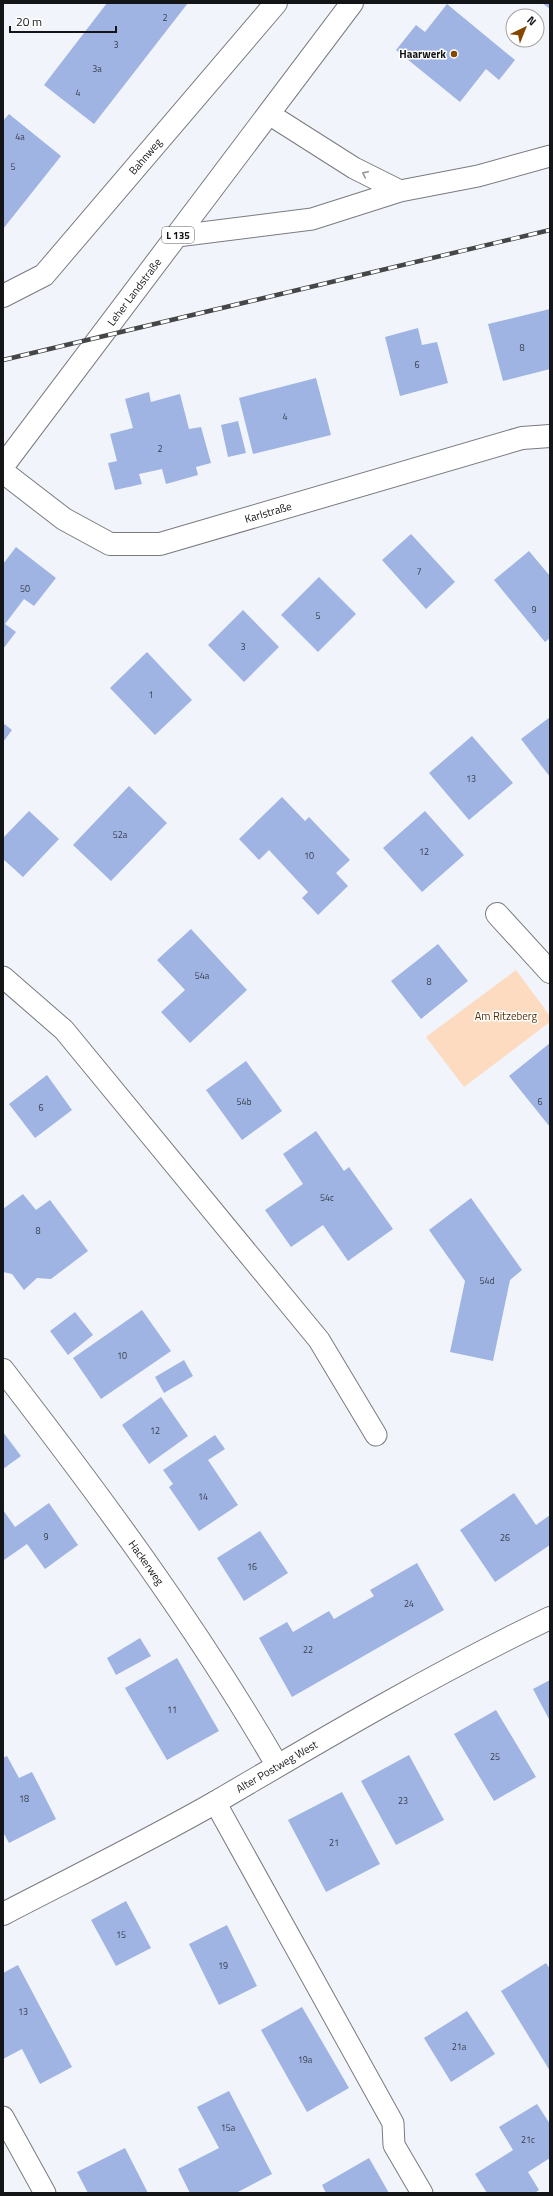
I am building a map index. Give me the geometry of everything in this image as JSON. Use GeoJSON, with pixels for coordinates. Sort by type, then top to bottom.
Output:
{"type":"FeatureCollection","features":[{"type":"Feature","properties":{"kind":"street","name":"Bahnweg"},"geometry":{"type":"LineString","coordinates":[[3,296],[44,275],[276,3]]}},
{"type":"Feature","properties":{"kind":"street","name":"Leher Landstraße"},"geometry":{"type":"LineString","coordinates":[[3,466],[352,3]]}},
{"type":"Feature","properties":{"kind":"street","name":"Karlstraße"},"geometry":{"type":"LineString","coordinates":[[3,472],[64,519],[110,544],[160,544],[522,438],[550,436]]}},
{"type":"Feature","properties":{"kind":"street"},"geometry":{"type":"LineString","coordinates":[[497,914],[550,972]]}},
{"type":"Feature","properties":{"kind":"street","name":"Hackerweg"},"geometry":{"type":"LineString","coordinates":[[3,1370],[95,1489],[159,1579],[237,1696],[277,1765]]}},
{"type":"Feature","properties":{"kind":"street","name":"Alter Postweg West"},"geometry":{"type":"LineString","coordinates":[[3,1914],[215,1802],[277,1765],[500,1643],[550,1618]]}},
{"type":"Feature","properties":{"kind":"lane"},"geometry":{"type":"LineString","coordinates":[[269,114],[354,168],[400,191]]}},
{"type":"Feature","properties":{"kind":"lane"},"geometry":{"type":"LineString","coordinates":[[177,236],[312,219],[400,191],[478,176],[550,156]]}},
{"type":"Feature","properties":{"kind":"lane"},"geometry":{"type":"LineString","coordinates":[[3,977],[64,1030],[319,1340],[376,1435]]}},
{"type":"Feature","properties":{"kind":"lane"},"geometry":{"type":"LineString","coordinates":[[215,1802],[393,2123],[394,2144],[422,2193]]}},
{"type":"Feature","properties":{"kind":"lane"},"geometry":{"type":"LineString","coordinates":[[3,2117],[45,2193]]}},
{"type":"Feature","properties":{"kind":"green space","name":"Am Ritzeberg"},"geometry":{"type":"Polygon","coordinates":[[[516,970],[550,1016],[550,1022],[464,1087],[426,1037],[516,970]]]}},
{"type":"Feature","properties":{"kind":"building"},"geometry":{"type":"Polygon","coordinates":[[[107,3],[188,3],[94,124],[44,85],[107,3]]]}},
{"type":"Feature","properties":{"kind":"building"},"geometry":{"type":"Polygon","coordinates":[[[542,3],[550,3],[550,9],[542,3]]]}},
{"type":"Feature","properties":{"kind":"building","name":"Haarwerk"},"geometry":{"type":"Polygon","coordinates":[[[447,4],[515,60],[499,80],[486,69],[460,102],[396,50],[416,25],[425,32],[447,4]]]}},
{"type":"Feature","properties":{"kind":"building"},"geometry":{"type":"Polygon","coordinates":[[[9,114],[61,156],[3,229],[3,121],[9,114]]]}},
{"type":"Feature","properties":{"kind":"building"},"geometry":{"type":"Polygon","coordinates":[[[550,309],[550,369],[503,381],[488,324],[550,309]]]}},
{"type":"Feature","properties":{"kind":"building"},"geometry":{"type":"Polygon","coordinates":[[[418,328],[422,345],[437,342],[448,383],[400,396],[385,337],[418,328]]]}},
{"type":"Feature","properties":{"kind":"building"},"geometry":{"type":"Polygon","coordinates":[[[316,378],[331,435],[253,454],[239,398],[316,378]]]}},
{"type":"Feature","properties":{"kind":"building"},"geometry":{"type":"Polygon","coordinates":[[[149,392],[151,402],[180,394],[189,429],[201,427],[211,463],[196,467],[198,475],[166,484],[162,469],[139,474],[142,484],[115,490],[108,463],[117,461],[110,434],[133,428],[125,399],[149,392]]]}},
{"type":"Feature","properties":{"kind":"building"},"geometry":{"type":"Polygon","coordinates":[[[238,421],[246,453],[228,457],[221,425],[238,421]]]}},
{"type":"Feature","properties":{"kind":"building"},"geometry":{"type":"Polygon","coordinates":[[[411,534],[455,582],[426,609],[382,560],[411,534]]]}},
{"type":"Feature","properties":{"kind":"building"},"geometry":{"type":"Polygon","coordinates":[[[16,547],[56,578],[34,606],[24,599],[5,624],[16,632],[3,649],[3,564],[16,547]]]}},
{"type":"Feature","properties":{"kind":"building"},"geometry":{"type":"Polygon","coordinates":[[[529,551],[550,576],[550,638],[545,642],[494,580],[529,551]]]}},
{"type":"Feature","properties":{"kind":"building"},"geometry":{"type":"Polygon","coordinates":[[[319,577],[356,614],[318,652],[281,615],[319,577]]]}},
{"type":"Feature","properties":{"kind":"building"},"geometry":{"type":"Polygon","coordinates":[[[243,610],[279,647],[244,682],[208,645],[243,610]]]}},
{"type":"Feature","properties":{"kind":"building"},"geometry":{"type":"Polygon","coordinates":[[[147,652],[192,700],[155,735],[110,688],[147,652]]]}},
{"type":"Feature","properties":{"kind":"building"},"geometry":{"type":"Polygon","coordinates":[[[550,717],[550,777],[521,739],[550,717]]]}},
{"type":"Feature","properties":{"kind":"building"},"geometry":{"type":"Polygon","coordinates":[[[3,723],[12,730],[3,742],[3,723]]]}},
{"type":"Feature","properties":{"kind":"building"},"geometry":{"type":"Polygon","coordinates":[[[472,736],[513,783],[469,820],[429,773],[472,736]]]}},
{"type":"Feature","properties":{"kind":"building"},"geometry":{"type":"Polygon","coordinates":[[[129,786],[167,823],[111,881],[73,845],[129,786]]]}},
{"type":"Feature","properties":{"kind":"building"},"geometry":{"type":"Polygon","coordinates":[[[282,797],[305,821],[309,817],[350,860],[336,873],[348,886],[318,915],[302,898],[308,892],[269,850],[259,860],[239,839],[282,797]]]}},
{"type":"Feature","properties":{"kind":"building"},"geometry":{"type":"Polygon","coordinates":[[[29,811],[59,839],[23,877],[3,859],[3,838],[29,811]]]}},
{"type":"Feature","properties":{"kind":"building"},"geometry":{"type":"Polygon","coordinates":[[[425,811],[464,855],[422,892],[383,848],[425,811]]]}},
{"type":"Feature","properties":{"kind":"building"},"geometry":{"type":"Polygon","coordinates":[[[191,929],[247,990],[190,1043],[161,1012],[185,990],[157,960],[191,929]]]}},
{"type":"Feature","properties":{"kind":"building"},"geometry":{"type":"Polygon","coordinates":[[[438,944],[468,981],[421,1019],[391,981],[438,944]]]}},
{"type":"Feature","properties":{"kind":"building"},"geometry":{"type":"Polygon","coordinates":[[[550,1043],[550,1127],[509,1076],[550,1043]]]}},
{"type":"Feature","properties":{"kind":"building"},"geometry":{"type":"Polygon","coordinates":[[[246,1061],[282,1111],[242,1140],[206,1090],[246,1061]]]}},
{"type":"Feature","properties":{"kind":"building"},"geometry":{"type":"Polygon","coordinates":[[[47,1075],[72,1110],[35,1138],[9,1104],[47,1075]]]}},
{"type":"Feature","properties":{"kind":"building"},"geometry":{"type":"Polygon","coordinates":[[[316,1131],[344,1171],[349,1167],[393,1229],[348,1261],[323,1225],[291,1247],[265,1210],[303,1184],[283,1154],[316,1131]]]}},
{"type":"Feature","properties":{"kind":"building"},"geometry":{"type":"Polygon","coordinates":[[[23,1194],[36,1210],[50,1200],[88,1251],[51,1279],[37,1278],[24,1290],[12,1274],[3,1272],[3,1209],[23,1194]]]}},
{"type":"Feature","properties":{"kind":"building"},"geometry":{"type":"Polygon","coordinates":[[[471,1198],[522,1270],[510,1280],[493,1361],[450,1352],[465,1281],[429,1230],[471,1198]]]}},
{"type":"Feature","properties":{"kind":"building"},"geometry":{"type":"Polygon","coordinates":[[[142,1310],[171,1351],[101,1399],[73,1358],[142,1310]]]}},
{"type":"Feature","properties":{"kind":"building"},"geometry":{"type":"Polygon","coordinates":[[[75,1312],[93,1335],[68,1355],[50,1331],[75,1312]]]}},
{"type":"Feature","properties":{"kind":"building"},"geometry":{"type":"Polygon","coordinates":[[[184,1360],[193,1376],[164,1393],[155,1377],[184,1360]]]}},
{"type":"Feature","properties":{"kind":"building"},"geometry":{"type":"Polygon","coordinates":[[[161,1397],[188,1436],[149,1464],[122,1425],[161,1397]]]}},
{"type":"Feature","properties":{"kind":"building"},"geometry":{"type":"Polygon","coordinates":[[[3,1432],[21,1456],[3,1469],[3,1432]]]}},
{"type":"Feature","properties":{"kind":"building"},"geometry":{"type":"Polygon","coordinates":[[[215,1435],[225,1449],[208,1460],[238,1505],[199,1531],[169,1487],[173,1484],[163,1470],[215,1435]]]}},
{"type":"Feature","properties":{"kind":"building"},"geometry":{"type":"Polygon","coordinates":[[[514,1493],[536,1525],[550,1515],[550,1545],[495,1582],[460,1530],[514,1493]]]}},
{"type":"Feature","properties":{"kind":"building"},"geometry":{"type":"Polygon","coordinates":[[[49,1503],[78,1545],[45,1569],[27,1544],[4,1560],[3,1510],[15,1527],[49,1503]]]}},
{"type":"Feature","properties":{"kind":"building"},"geometry":{"type":"Polygon","coordinates":[[[260,1531],[288,1573],[244,1601],[217,1558],[260,1531]]]}},
{"type":"Feature","properties":{"kind":"building"},"geometry":{"type":"Polygon","coordinates":[[[417,1563],[444,1610],[292,1697],[259,1638],[287,1622],[293,1632],[329,1611],[334,1619],[374,1596],[370,1590],[417,1563]]]}},
{"type":"Feature","properties":{"kind":"building"},"geometry":{"type":"Polygon","coordinates":[[[140,1638],[151,1656],[116,1675],[107,1658],[140,1638]]]}},
{"type":"Feature","properties":{"kind":"building"},"geometry":{"type":"Polygon","coordinates":[[[177,1658],[219,1731],[167,1760],[125,1688],[177,1658]]]}},
{"type":"Feature","properties":{"kind":"building"},"geometry":{"type":"Polygon","coordinates":[[[550,1680],[550,1721],[533,1689],[550,1680]]]}},
{"type":"Feature","properties":{"kind":"building"},"geometry":{"type":"Polygon","coordinates":[[[496,1710],[536,1777],[494,1801],[454,1734],[496,1710]]]}},
{"type":"Feature","properties":{"kind":"building"},"geometry":{"type":"Polygon","coordinates":[[[409,1755],[444,1820],[396,1845],[361,1781],[409,1755]]]}},
{"type":"Feature","properties":{"kind":"building"},"geometry":{"type":"Polygon","coordinates":[[[7,1756],[19,1778],[32,1772],[56,1819],[9,1843],[3,1832],[3,1758],[7,1756]]]}},
{"type":"Feature","properties":{"kind":"building"},"geometry":{"type":"Polygon","coordinates":[[[342,1792],[380,1864],[326,1892],[288,1820],[342,1792]]]}},
{"type":"Feature","properties":{"kind":"building"},"geometry":{"type":"Polygon","coordinates":[[[126,1901],[151,1948],[116,1966],[91,1920],[126,1901]]]}},
{"type":"Feature","properties":{"kind":"building"},"geometry":{"type":"Polygon","coordinates":[[[227,1925],[257,1986],[219,2005],[189,1944],[227,1925]]]}},
{"type":"Feature","properties":{"kind":"building"},"geometry":{"type":"Polygon","coordinates":[[[546,1963],[550,1969],[550,2071],[501,1991],[546,1963]]]}},
{"type":"Feature","properties":{"kind":"building"},"geometry":{"type":"Polygon","coordinates":[[[18,1965],[72,2067],[40,2084],[22,2049],[3,2059],[3,1973],[18,1965]]]}},
{"type":"Feature","properties":{"kind":"building"},"geometry":{"type":"Polygon","coordinates":[[[302,2007],[349,2088],[307,2112],[261,2030],[302,2007]]]}},
{"type":"Feature","properties":{"kind":"building"},"geometry":{"type":"Polygon","coordinates":[[[467,2011],[495,2054],[451,2082],[424,2038],[467,2011]]]}},
{"type":"Feature","properties":{"kind":"building"},"geometry":{"type":"Polygon","coordinates":[[[229,2091],[272,2174],[236,2193],[190,2193],[178,2169],[219,2148],[197,2107],[229,2091]]]}},
{"type":"Feature","properties":{"kind":"building"},"geometry":{"type":"Polygon","coordinates":[[[537,2104],[550,2124],[550,2158],[528,2172],[539,2190],[535,2193],[487,2193],[475,2174],[513,2150],[499,2127],[537,2104]]]}},
{"type":"Feature","properties":{"kind":"building"},"geometry":{"type":"Polygon","coordinates":[[[125,2148],[148,2193],[88,2193],[77,2172],[125,2148]]]}},
{"type":"Feature","properties":{"kind":"building"},"geometry":{"type":"Polygon","coordinates":[[[369,2158],[389,2193],[326,2193],[322,2185],[369,2158]]]}},
{"type":"Feature","properties":{"kind":"railway"},"geometry":{"type":"LineString","coordinates":[[3,360],[550,230]]}},
{"type":"Feature","properties":{"kind":"place","name":"Haarwerk"},"geometry":{"type":"Point","coordinates":[454,54]}}]}
